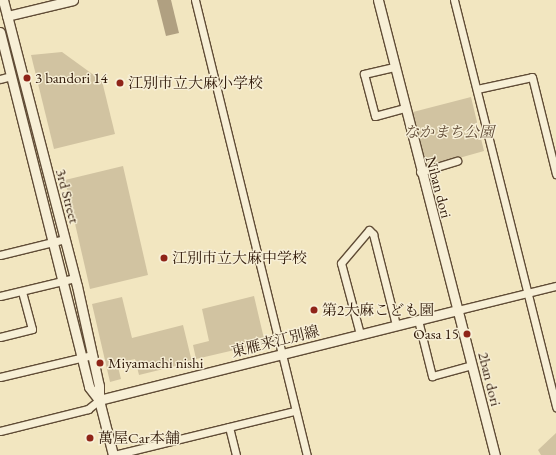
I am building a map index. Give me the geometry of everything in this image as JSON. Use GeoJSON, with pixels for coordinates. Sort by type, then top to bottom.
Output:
{"type":"FeatureCollection","features":[{"type":"Feature","properties":{"kind":"street","name":"3rd Street"},"geometry":{"type":"LineString","coordinates":[[3,0],[4,17],[75,278],[92,355],[99,400],[114,455]]}},
{"type":"Feature","properties":{"kind":"street"},"geometry":{"type":"LineString","coordinates":[[4,17],[73,0]]}},
{"type":"Feature","properties":{"kind":"street"},"geometry":{"type":"LineString","coordinates":[[195,0],[264,287],[307,455]]}},
{"type":"Feature","properties":{"kind":"street","name":"Niban dori"},"geometry":{"type":"LineString","coordinates":[[378,0],[420,172],[458,310]]}},
{"type":"Feature","properties":{"kind":"street"},"geometry":{"type":"LineString","coordinates":[[454,0],[556,407]]}},
{"type":"Feature","properties":{"kind":"street","name":"3rd Street"},"geometry":{"type":"LineString","coordinates":[[0,32],[89,387],[99,400]]}},
{"type":"Feature","properties":{"kind":"street"},"geometry":{"type":"LineString","coordinates":[[394,67],[364,74],[375,116],[405,108]]}},
{"type":"Feature","properties":{"kind":"street"},"geometry":{"type":"LineString","coordinates":[[0,79],[11,76]]}},
{"type":"Feature","properties":{"kind":"street"},"geometry":{"type":"LineString","coordinates":[[477,90],[532,77],[555,169]]}},
{"type":"Feature","properties":{"kind":"street"},"geometry":{"type":"LineString","coordinates":[[420,172],[457,161]]}},
{"type":"Feature","properties":{"kind":"street"},"geometry":{"type":"LineString","coordinates":[[360,334],[340,263],[369,230],[373,234],[396,325]]}},
{"type":"Feature","properties":{"kind":"street"},"geometry":{"type":"LineString","coordinates":[[0,255],[64,239]]}},
{"type":"Feature","properties":{"kind":"street"},"geometry":{"type":"LineString","coordinates":[[0,296],[75,278]]}},
{"type":"Feature","properties":{"kind":"street"},"geometry":{"type":"LineString","coordinates":[[458,310],[556,286]]}},
{"type":"Feature","properties":{"kind":"street"},"geometry":{"type":"LineString","coordinates":[[0,337],[32,329],[22,291]]}},
{"type":"Feature","properties":{"kind":"street","name":"東雁来江別線"},"geometry":{"type":"LineString","coordinates":[[99,400],[458,310]]}},
{"type":"Feature","properties":{"kind":"street","name":"2ban dori"},"geometry":{"type":"LineString","coordinates":[[458,310],[495,455]]}},
{"type":"Feature","properties":{"kind":"street"},"geometry":{"type":"LineString","coordinates":[[418,320],[432,376],[472,365]]}},
{"type":"Feature","properties":{"kind":"street"},"geometry":{"type":"LineString","coordinates":[[0,377],[92,355]]}},
{"type":"Feature","properties":{"kind":"street"},"geometry":{"type":"LineString","coordinates":[[0,431],[88,409],[99,400]]}},
{"type":"Feature","properties":{"kind":"street"},"geometry":{"type":"LineString","coordinates":[[114,455],[296,411]]}},
{"type":"Feature","properties":{"kind":"street"},"geometry":{"type":"LineString","coordinates":[[229,427],[236,455]]}},
{"type":"Feature","properties":{"kind":"green space"},"geometry":{"type":"Polygon","coordinates":[[[62,52],[102,81],[115,134],[54,149],[31,55],[62,52]]]}},
{"type":"Feature","properties":{"kind":"green space","name":"なかまち公園"},"geometry":{"type":"Polygon","coordinates":[[[471,97],[484,151],[427,167],[413,112],[471,97]]]}},
{"type":"Feature","properties":{"kind":"green space"},"geometry":{"type":"Polygon","coordinates":[[[123,166],[148,275],[90,289],[65,180],[123,166]]]}},
{"type":"Feature","properties":{"kind":"green space"},"geometry":{"type":"Polygon","coordinates":[[[254,296],[265,343],[196,359],[193,345],[209,341],[202,309],[254,296]]]}},
{"type":"Feature","properties":{"kind":"green space"},"geometry":{"type":"Polygon","coordinates":[[[122,297],[132,338],[183,325],[192,362],[139,375],[135,359],[117,363],[121,379],[110,382],[92,304],[122,297]]]}},
{"type":"Feature","properties":{"kind":"green space"},"geometry":{"type":"Polygon","coordinates":[[[556,433],[556,455],[541,455],[538,450],[556,433]]]}},
{"type":"Feature","properties":{"kind":"shaded area"},"geometry":{"type":"Polygon","coordinates":[[[157,0],[171,0],[179,33],[166,36],[157,0]]]}},
{"type":"Feature","properties":{"kind":"place","name":"3 bandori 14"},"geometry":{"type":"Point","coordinates":[27,78]}},
{"type":"Feature","properties":{"kind":"place","name":"江別市立大麻小学校"},"geometry":{"type":"Point","coordinates":[120,83]}},
{"type":"Feature","properties":{"kind":"place","name":"江別市立大麻中学校"},"geometry":{"type":"Point","coordinates":[164,258]}},
{"type":"Feature","properties":{"kind":"place","name":"第2大麻こども園"},"geometry":{"type":"Point","coordinates":[314,310]}},
{"type":"Feature","properties":{"kind":"place","name":"Oasa 15"},"geometry":{"type":"Point","coordinates":[467,334]}},
{"type":"Feature","properties":{"kind":"place","name":"Miyamachi nishi"},"geometry":{"type":"Point","coordinates":[100,363]}},
{"type":"Feature","properties":{"kind":"place","name":"萬屋Car本舗"},"geometry":{"type":"Point","coordinates":[90,438]}}]}
